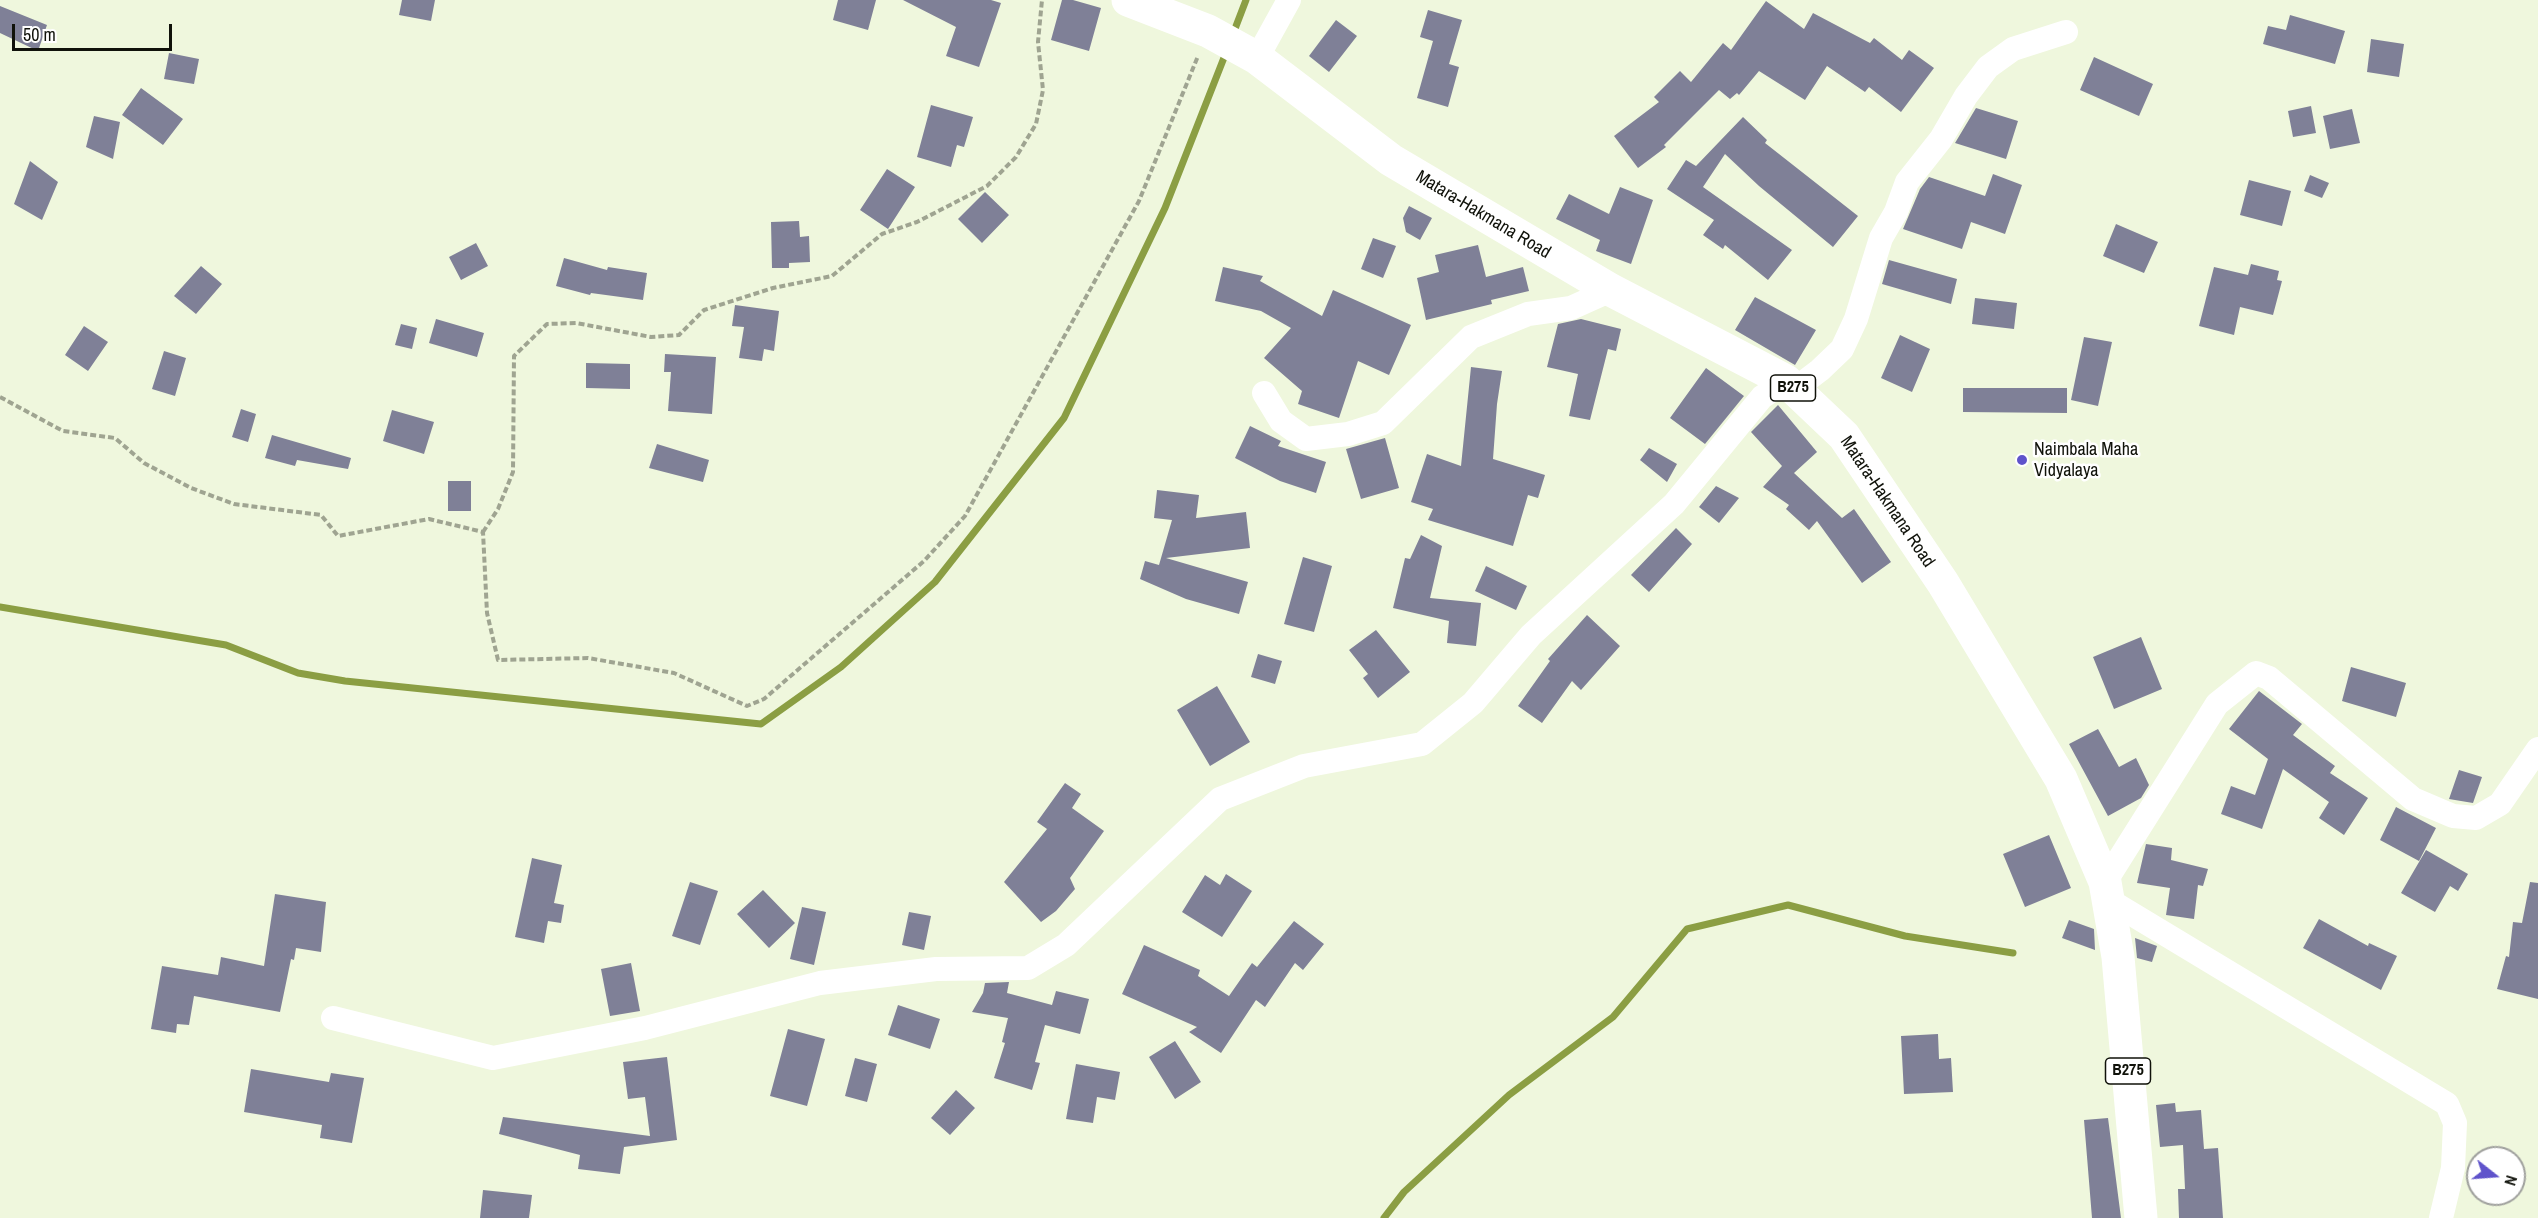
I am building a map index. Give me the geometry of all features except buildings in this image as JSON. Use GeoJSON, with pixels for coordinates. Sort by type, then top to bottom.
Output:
{"type":"FeatureCollection","features":[{"type":"Feature","properties":{"kind":"main road","name":"Matara-Hakmana Road"},"geometry":{"type":"LineString","coordinates":[[1140,2],[1215,35],[1257,58],[1391,160],[1611,290],[1790,385],[1844,436],[1943,583],[2061,779],[2106,891],[2118,957],[2141,1218]]}},
{"type":"Feature","properties":{"kind":"street"},"geometry":{"type":"LineString","coordinates":[[1257,58],[1289,0]]}},
{"type":"Feature","properties":{"kind":"street"},"geometry":{"type":"LineString","coordinates":[[333,1018],[493,1058],[645,1028],[820,983],[936,969],[1028,968],[1066,945],[1220,799],[1304,766],[1422,744],[1473,703],[1531,635],[1674,504],[1762,397],[1820,370],[1842,349],[1856,319],[1881,238],[1896,212],[1907,182],[1941,139],[1966,96],[1988,67],[2013,50],[2066,32]]}},
{"type":"Feature","properties":{"kind":"street"},"geometry":{"type":"LineString","coordinates":[[1264,393],[1281,421],[1306,439],[1348,434],[1383,423],[1471,337],[1528,314],[1571,308],[1611,290]]}},
{"type":"Feature","properties":{"kind":"street"},"geometry":{"type":"LineString","coordinates":[[2441,1218],[2453,1168],[2455,1123],[2447,1104],[2106,891],[2217,704],[2256,673],[2270,678],[2414,799],[2453,816],[2476,818],[2500,804],[2538,749]]}},
{"type":"Feature","properties":{"kind":"path"},"geometry":{"type":"LineString","coordinates":[[1042,0],[1038,42],[1043,90],[1036,124],[1016,157],[987,186],[917,222],[882,234],[832,276],[773,288],[704,310],[679,335],[651,337],[576,323],[547,324],[514,356],[513,472],[498,509],[483,532],[487,613],[498,660],[588,658],[674,673],[747,706],[764,699],[924,561],[965,516],[1139,201],[1215,35]]}},
{"type":"Feature","properties":{"kind":"path"},"geometry":{"type":"LineString","coordinates":[[0,397],[63,431],[115,438],[144,463],[191,488],[234,504],[321,515],[338,536],[429,519],[483,532]]}},
{"type":"Feature","properties":{"kind":"waterway"},"geometry":{"type":"LineString","coordinates":[[1233,34],[1246,0]]}},
{"type":"Feature","properties":{"kind":"waterway"},"geometry":{"type":"LineString","coordinates":[[0,607],[226,645],[298,673],[345,681],[761,724],[841,667],[935,582],[1064,418],[1165,208],[1227,50]]}},
{"type":"Feature","properties":{"kind":"waterway"},"geometry":{"type":"LineString","coordinates":[[1384,1218],[1404,1192],[1509,1095],[1613,1017],[1687,929],[1788,905],[1905,936],[2013,953]]}},
{"type":"Feature","properties":{"kind":"place","name":"Naimbala Maha Vidyalaya"},"geometry":{"type":"Point","coordinates":[2022,460]}}]}
